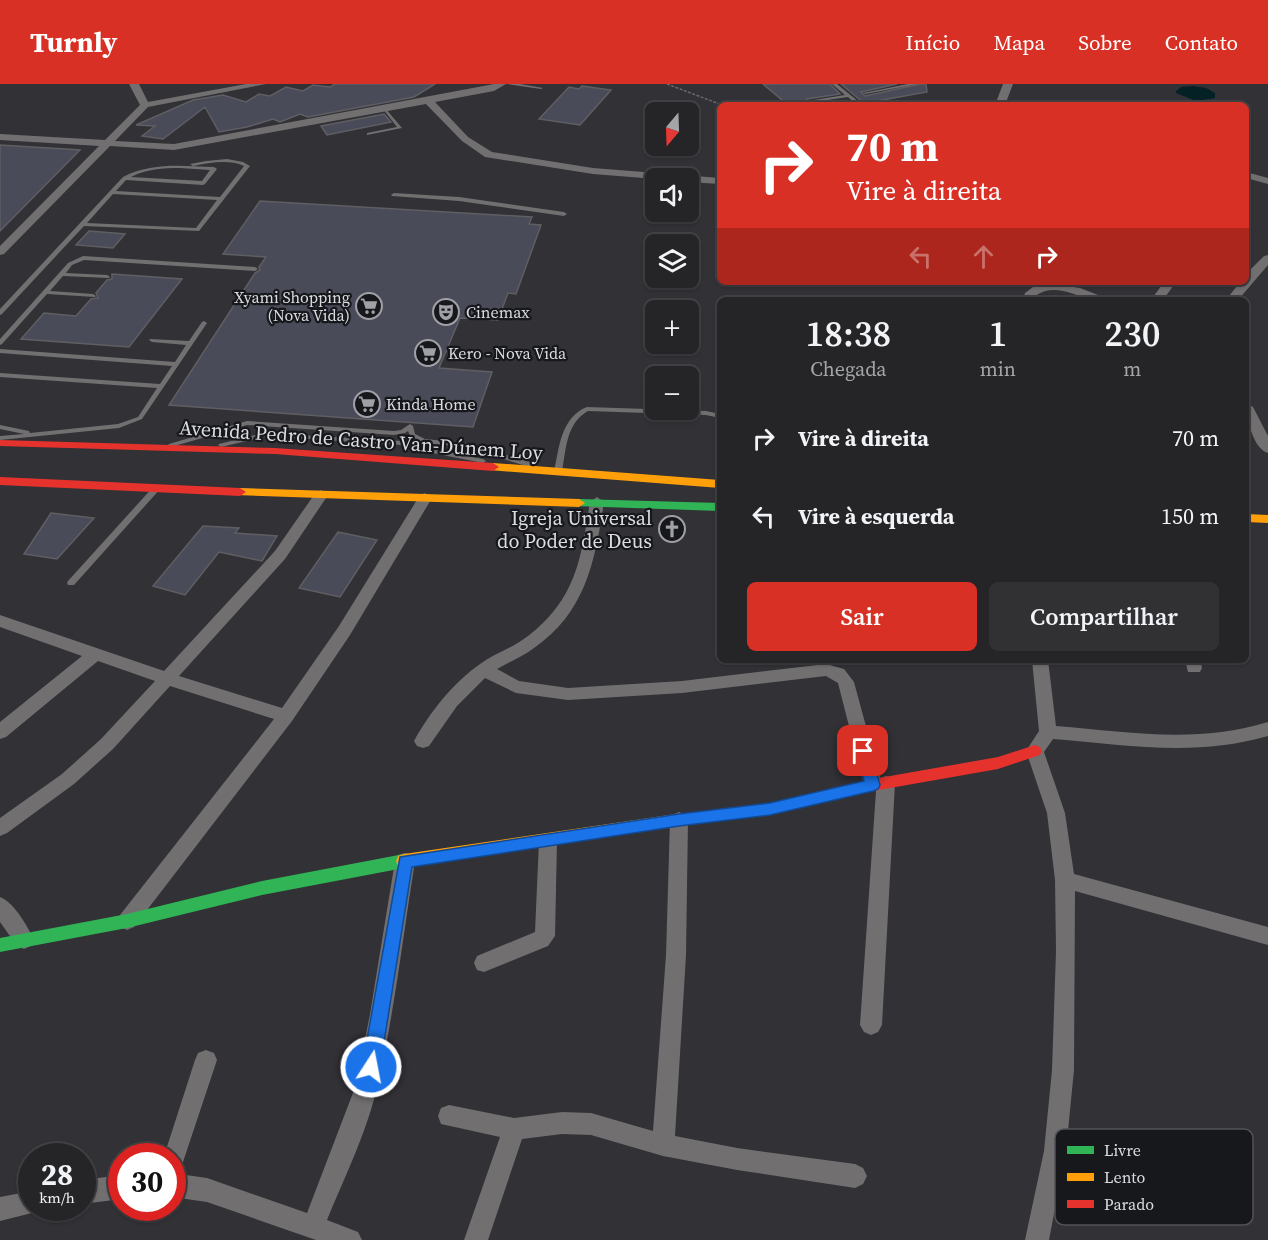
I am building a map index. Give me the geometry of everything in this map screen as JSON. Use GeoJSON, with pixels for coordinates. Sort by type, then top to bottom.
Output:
{"type":"FeatureCollection","features":[{"type":"Feature","properties":{"kind":"main road","name":"Avenida Pedro de Castro Van-Dúnem Loy"},"geometry":{"type":"LineString","coordinates":[[0,443],[275,451],[717,484]]}},
{"type":"Feature","properties":{"kind":"main road"},"geometry":{"type":"LineString","coordinates":[[144,446],[162,450],[168,462]]}},
{"type":"Feature","properties":{"kind":"main road"},"geometry":{"type":"LineString","coordinates":[[258,493],[243,490],[235,472],[253,455],[275,451]]}},
{"type":"Feature","properties":{"kind":"main road"},"geometry":{"type":"LineString","coordinates":[[0,480],[122,487],[158,482],[258,493],[717,507]]}},
{"type":"Feature","properties":{"kind":"main road"},"geometry":{"type":"LineString","coordinates":[[1249,518],[1268,519]]}},
{"type":"Feature","properties":{"kind":"main road"},"geometry":{"type":"LineString","coordinates":[[1249,530],[1268,531]]}},
{"type":"Feature","properties":{"kind":"main road"},"geometry":{"type":"LineString","coordinates":[[0,945],[126,921],[262,888],[405,861],[679,820],[770,809],[879,784],[998,764],[1035,751]]}},
{"type":"Feature","properties":{"kind":"street"},"geometry":{"type":"LineString","coordinates":[[134,84],[145,105]]}},
{"type":"Feature","properties":{"kind":"street"},"geometry":{"type":"LineString","coordinates":[[0,252],[104,144],[145,105],[261,84]]}},
{"type":"Feature","properties":{"kind":"street"},"geometry":{"type":"LineString","coordinates":[[0,137],[159,148],[181,147],[492,89],[501,84]]}},
{"type":"Feature","properties":{"kind":"street"},"geometry":{"type":"LineString","coordinates":[[1001,102],[1008,84]]}},
{"type":"Feature","properties":{"kind":"street"},"geometry":{"type":"LineString","coordinates":[[428,100],[465,139],[489,154],[593,171],[717,181]]}},
{"type":"Feature","properties":{"kind":"street"},"geometry":{"type":"LineString","coordinates":[[1249,178],[1268,181]]}},
{"type":"Feature","properties":{"kind":"street"},"geometry":{"type":"LineString","coordinates":[[1249,280],[1264,270],[1268,258]]}},
{"type":"Feature","properties":{"kind":"street"},"geometry":{"type":"LineString","coordinates":[[1029,297],[1033,291],[1047,285]]}},
{"type":"Feature","properties":{"kind":"street"},"geometry":{"type":"LineString","coordinates":[[1234,297],[1244,285]]}},
{"type":"Feature","properties":{"kind":"street"},"geometry":{"type":"LineString","coordinates":[[1075,286],[1099,297]]}},
{"type":"Feature","properties":{"kind":"street"},"geometry":{"type":"LineString","coordinates":[[1249,413],[1268,449]]}},
{"type":"Feature","properties":{"kind":"street"},"geometry":{"type":"LineString","coordinates":[[0,828],[59,786],[88,761],[167,679],[280,555],[321,495]]}},
{"type":"Feature","properties":{"kind":"street"},"geometry":{"type":"LineString","coordinates":[[126,921],[286,716],[334,647],[425,498]]}},
{"type":"Feature","properties":{"kind":"street"},"geometry":{"type":"LineString","coordinates":[[423,741],[454,697],[484,670],[529,643],[566,607],[579,585],[597,502]]}},
{"type":"Feature","properties":{"kind":"street"},"geometry":{"type":"LineString","coordinates":[[0,621],[94,655],[286,716]]}},
{"type":"Feature","properties":{"kind":"street"},"geometry":{"type":"LineString","coordinates":[[0,732],[94,655]]}},
{"type":"Feature","properties":{"kind":"street"},"geometry":{"type":"LineString","coordinates":[[1040,663],[1048,732],[1035,751],[1056,813],[1065,880],[1063,1070],[1057,1129]]}},
{"type":"Feature","properties":{"kind":"street"},"geometry":{"type":"LineString","coordinates":[[484,670],[516,687],[568,694],[682,687],[826,670],[841,675],[846,682],[879,784],[871,1025]]}},
{"type":"Feature","properties":{"kind":"street"},"geometry":{"type":"LineString","coordinates":[[1048,732],[1185,743],[1238,738],[1268,729]]}},
{"type":"Feature","properties":{"kind":"street"},"geometry":{"type":"LineString","coordinates":[[663,1145],[676,955],[679,820]]}},
{"type":"Feature","properties":{"kind":"street"},"geometry":{"type":"LineString","coordinates":[[484,963],[541,940],[545,936],[548,841]]}},
{"type":"Feature","properties":{"kind":"street"},"geometry":{"type":"LineString","coordinates":[[313,1226],[343,1153],[367,1084],[381,1014],[405,861]]}},
{"type":"Feature","properties":{"kind":"street"},"geometry":{"type":"LineString","coordinates":[[1065,880],[1268,936]]}},
{"type":"Feature","properties":{"kind":"street"},"geometry":{"type":"LineString","coordinates":[[0,906],[24,940]]}},
{"type":"Feature","properties":{"kind":"street"},"geometry":{"type":"LineString","coordinates":[[179,1143],[206,1060]]}},
{"type":"Feature","properties":{"kind":"street"},"geometry":{"type":"LineString","coordinates":[[449,1116],[514,1129],[562,1123],[583,1123],[663,1145],[737,1159],[855,1176]]}},
{"type":"Feature","properties":{"kind":"street"},"geometry":{"type":"LineString","coordinates":[[476,1240],[514,1129]]}},
{"type":"Feature","properties":{"kind":"street"},"geometry":{"type":"LineString","coordinates":[[1037,1240],[1055,1151]]}},
{"type":"Feature","properties":{"kind":"street"},"geometry":{"type":"LineString","coordinates":[[186,1187],[207,1190],[350,1240]]}},
{"type":"Feature","properties":{"kind":"street"},"geometry":{"type":"LineString","coordinates":[[0,1209],[18,1206]]}},
{"type":"Feature","properties":{"kind":"lane"},"geometry":{"type":"LineString","coordinates":[[508,84],[542,88]]}},
{"type":"Feature","properties":{"kind":"lane"},"geometry":{"type":"LineString","coordinates":[[834,84],[856,102]]}},
{"type":"Feature","properties":{"kind":"lane"},"geometry":{"type":"LineString","coordinates":[[865,93],[916,84]]}},
{"type":"Feature","properties":{"kind":"lane"},"geometry":{"type":"LineString","coordinates":[[808,102],[848,96]]}},
{"type":"Feature","properties":{"kind":"lane"},"geometry":{"type":"LineString","coordinates":[[369,134],[400,128],[385,109]]}},
{"type":"Feature","properties":{"kind":"lane"},"geometry":{"type":"LineString","coordinates":[[125,178],[203,183],[221,160]]}},
{"type":"Feature","properties":{"kind":"lane"},"geometry":{"type":"LineString","coordinates":[[82,224],[194,231],[200,228],[247,166],[221,160],[176,167]]}},
{"type":"Feature","properties":{"kind":"lane"},"geometry":{"type":"LineString","coordinates":[[0,313],[125,178],[148,168],[214,169]]}},
{"type":"Feature","properties":{"kind":"lane"},"geometry":{"type":"LineString","coordinates":[[111,192],[221,199]]}},
{"type":"Feature","properties":{"kind":"lane"},"geometry":{"type":"LineString","coordinates":[[394,195],[459,199],[564,214]]}},
{"type":"Feature","properties":{"kind":"lane"},"geometry":{"type":"LineString","coordinates":[[0,343],[70,264],[83,258],[255,269]]}},
{"type":"Feature","properties":{"kind":"lane"},"geometry":{"type":"LineString","coordinates":[[62,274],[107,278]]}},
{"type":"Feature","properties":{"kind":"lane"},"geometry":{"type":"LineString","coordinates":[[45,292],[93,296]]}},
{"type":"Feature","properties":{"kind":"lane"},"geometry":{"type":"LineString","coordinates":[[0,438],[131,423],[145,412],[204,323]]}},
{"type":"Feature","properties":{"kind":"lane"},"geometry":{"type":"LineString","coordinates":[[152,340],[190,343]]}},
{"type":"Feature","properties":{"kind":"lane"},"geometry":{"type":"LineString","coordinates":[[0,351],[176,364]]}},
{"type":"Feature","properties":{"kind":"lane"},"geometry":{"type":"LineString","coordinates":[[0,375],[162,386]]}},
{"type":"Feature","properties":{"kind":"lane"},"geometry":{"type":"LineString","coordinates":[[164,447],[246,423],[394,433],[403,432],[411,426],[412,435],[424,441],[466,445],[555,472],[570,422],[576,413],[587,410],[706,413],[717,415]]}},
{"type":"Feature","properties":{"kind":"lane"},"geometry":{"type":"LineString","coordinates":[[0,427],[78,444]]}},
{"type":"Feature","properties":{"kind":"lane"},"geometry":{"type":"LineString","coordinates":[[206,449],[263,435],[277,435],[402,443],[416,448],[458,454],[509,468]]}},
{"type":"Feature","properties":{"kind":"lane"},"geometry":{"type":"LineString","coordinates":[[71,583],[158,482]]}},
{"type":"Feature","properties":{"kind":"path"},"geometry":{"type":"LineString","coordinates":[[666,84],[717,103]]}},
{"type":"Feature","properties":{"kind":"water"},"geometry":{"type":"Polygon","coordinates":[[[1181,87],[1206,88],[1215,93],[1215,98],[1196,101],[1176,93],[1181,87]]]}},
{"type":"Feature","properties":{"kind":"building"},"geometry":{"type":"Polygon","coordinates":[[[335,84],[435,84],[414,97],[308,117],[300,114],[280,122],[273,119],[219,132],[205,107],[163,139],[142,136],[155,126],[136,125],[193,100],[223,95],[246,102],[259,94],[270,96],[286,87],[303,91],[313,85],[330,87],[335,84]]]}},
{"type":"Feature","properties":{"kind":"building"},"geometry":{"type":"Polygon","coordinates":[[[763,84],[830,84],[840,94],[807,99],[804,102],[784,102],[763,84]]]}},
{"type":"Feature","properties":{"kind":"building"},"geometry":{"type":"Polygon","coordinates":[[[841,84],[897,84],[861,92],[865,96],[926,84],[927,92],[871,102],[860,102],[841,84]]]}},
{"type":"Feature","properties":{"kind":"building"},"geometry":{"type":"Polygon","coordinates":[[[582,86],[611,90],[580,125],[539,119],[569,87],[579,89],[582,86]]]}},
{"type":"Feature","properties":{"kind":"building"},"geometry":{"type":"Polygon","coordinates":[[[384,114],[391,122],[327,135],[321,126],[384,114]]]}},
{"type":"Feature","properties":{"kind":"building"},"geometry":{"type":"Polygon","coordinates":[[[0,145],[80,150],[0,231],[0,145]]]}},
{"type":"Feature","properties":{"kind":"building","name":"Xyami Shopping (Nova Vida)"},"geometry":{"type":"Polygon","coordinates":[[[260,201],[532,217],[529,224],[541,225],[516,294],[508,293],[498,320],[460,318],[439,368],[492,372],[473,427],[169,405],[255,273],[260,270],[259,267],[266,257],[223,254],[260,201]]]}},
{"type":"Feature","properties":{"kind":"building"},"geometry":{"type":"Polygon","coordinates":[[[89,231],[125,234],[113,248],[76,245],[89,231]]]}},
{"type":"Feature","properties":{"kind":"building"},"geometry":{"type":"Polygon","coordinates":[[[112,274],[182,279],[129,347],[21,339],[44,313],[76,316],[91,299],[98,298],[96,293],[107,280],[112,279],[112,274]]]}},
{"type":"Feature","properties":{"kind":"building"},"geometry":{"type":"Polygon","coordinates":[[[51,513],[94,518],[57,559],[24,554],[51,513]]]}},
{"type":"Feature","properties":{"kind":"building"},"geometry":{"type":"Polygon","coordinates":[[[203,526],[239,528],[235,533],[277,536],[262,561],[219,552],[185,595],[153,586],[203,526]]]}},
{"type":"Feature","properties":{"kind":"building"},"geometry":{"type":"Polygon","coordinates":[[[338,532],[377,540],[340,597],[299,588],[338,532]]]}},
{"type":"Feature","properties":{"kind":"traffic: fast"},"geometry":{"type":"LineString","coordinates":[[579,503],[717,507]]}},
{"type":"Feature","properties":{"kind":"traffic: fast"},"geometry":{"type":"LineString","coordinates":[[0,945],[127,921],[262,888],[404,861]]}},
{"type":"Feature","properties":{"kind":"traffic: slow"},"geometry":{"type":"LineString","coordinates":[[493,467],[717,484]]}},
{"type":"Feature","properties":{"kind":"traffic: slow"},"geometry":{"type":"LineString","coordinates":[[240,492],[579,503]]}},
{"type":"Feature","properties":{"kind":"traffic: slow"},"geometry":{"type":"LineString","coordinates":[[1249,518],[1268,519]]}},
{"type":"Feature","properties":{"kind":"traffic: slow"},"geometry":{"type":"LineString","coordinates":[[404,861],[676,820]]}},
{"type":"Feature","properties":{"kind":"traffic: jam"},"geometry":{"type":"LineString","coordinates":[[0,443],[275,451],[493,467]]}},
{"type":"Feature","properties":{"kind":"traffic: jam"},"geometry":{"type":"LineString","coordinates":[[0,481],[240,492]]}},
{"type":"Feature","properties":{"kind":"traffic: jam"},"geometry":{"type":"LineString","coordinates":[[676,820],[770,809],[873,785],[998,763],[1035,751]]}},
{"type":"Feature","properties":{"kind":"place","name":"Xyami Shopping (Nova Vida)"},"geometry":{"type":"Point","coordinates":[369,306]}},
{"type":"Feature","properties":{"kind":"place","name":"Cinemax"},"geometry":{"type":"Point","coordinates":[446,312]}},
{"type":"Feature","properties":{"kind":"place","name":"Kero - Nova Vida"},"geometry":{"type":"Point","coordinates":[428,353]}},
{"type":"Feature","properties":{"kind":"place","name":"Kinda Home"},"geometry":{"type":"Point","coordinates":[367,404]}},
{"type":"Feature","properties":{"kind":"place","name":"Igreja Universal do Poder de Deus"},"geometry":{"type":"Point","coordinates":[672,529]}},
{"type":"Feature","properties":{"kind":"route"},"geometry":{"type":"LineString","coordinates":[[371,1067],[405,861],[679,820],[770,809],[873,785],[863,751]]}}]}
